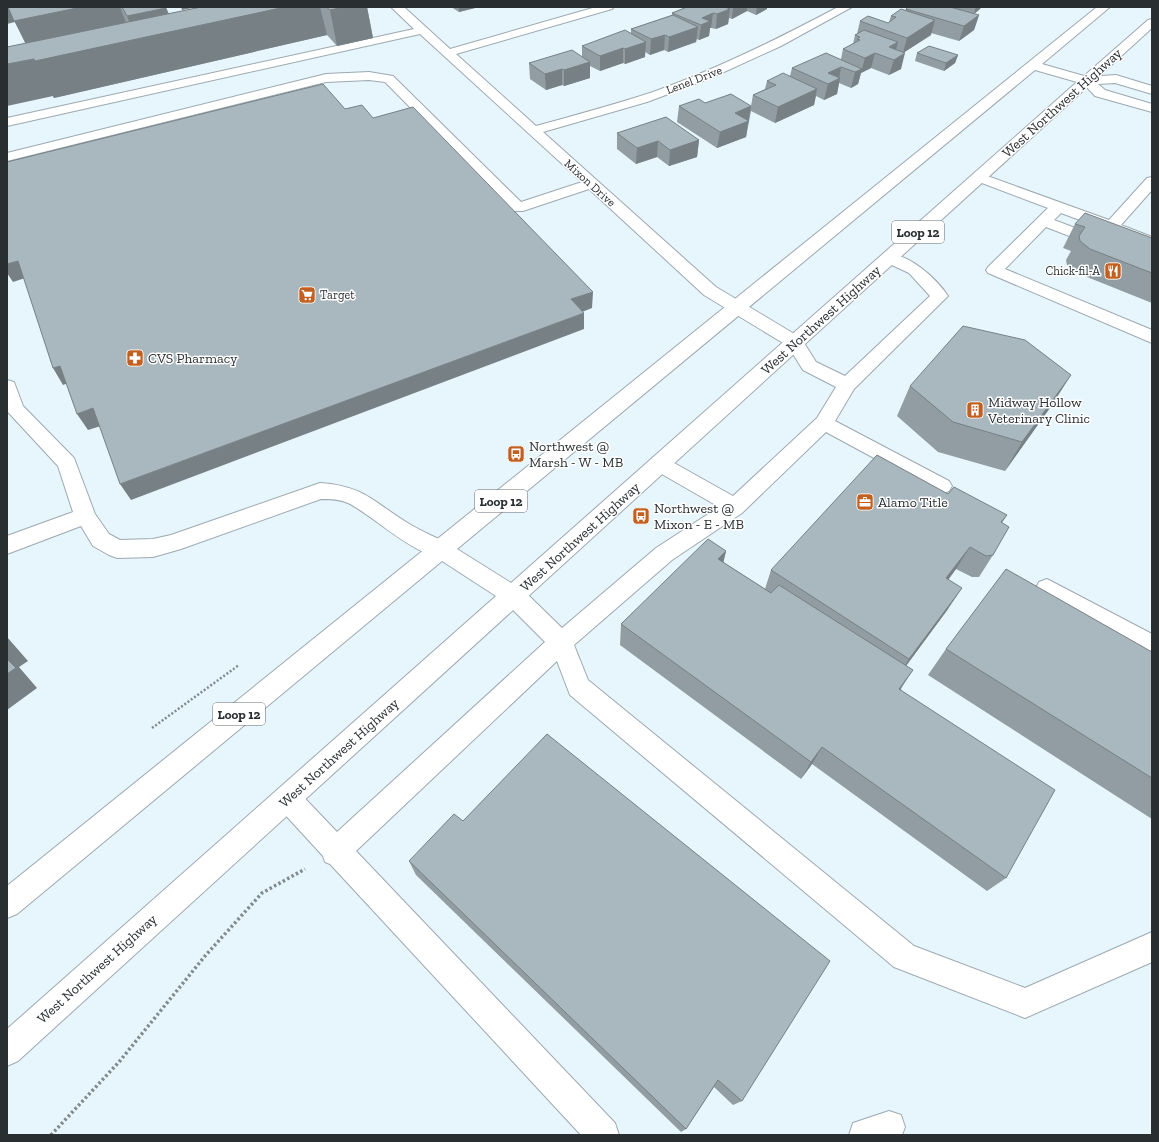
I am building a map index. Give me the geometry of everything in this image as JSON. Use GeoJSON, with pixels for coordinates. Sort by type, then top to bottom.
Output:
{"type":"FeatureCollection","features":[{"type":"Feature","properties":{"kind":"main road","name":"Mixon Drive"},"geometry":{"type":"LineString","coordinates":[[398,7],[590,184],[710,291],[795,342]]}},
{"type":"Feature","properties":{"kind":"main road"},"geometry":{"type":"LineString","coordinates":[[448,53],[608,7]]}},
{"type":"Feature","properties":{"kind":"main road","name":"Lenel Drive"},"geometry":{"type":"LineString","coordinates":[[533,131],[657,94],[724,68],[786,40],[846,7]]}},
{"type":"Feature","properties":{"kind":"main road","name":"Loop 12"},"geometry":{"type":"LineString","coordinates":[[7,904],[442,550],[1104,7]]}},
{"type":"Feature","properties":{"kind":"main road","name":"West Northwest Highway"},"geometry":{"type":"LineString","coordinates":[[7,1050],[1152,22]]}},
{"type":"Feature","properties":{"kind":"main road"},"geometry":{"type":"LineString","coordinates":[[7,122],[422,30]]}},
{"type":"Feature","properties":{"kind":"main road"},"geometry":{"type":"LineString","coordinates":[[1033,65],[1087,81],[1116,79],[1152,90]]}},
{"type":"Feature","properties":{"kind":"main road"},"geometry":{"type":"LineString","coordinates":[[7,157],[326,78],[370,76],[389,79],[518,208],[590,184]]}},
{"type":"Feature","properties":{"kind":"main road"},"geometry":{"type":"LineString","coordinates":[[1087,81],[1100,93],[1152,108]]}},
{"type":"Feature","properties":{"kind":"main road"},"geometry":{"type":"LineString","coordinates":[[979,177],[1152,242]]}},
{"type":"Feature","properties":{"kind":"main road"},"geometry":{"type":"LineString","coordinates":[[1111,227],[1152,181]]}},
{"type":"Feature","properties":{"kind":"main road"},"geometry":{"type":"LineString","coordinates":[[1058,207],[994,270],[1152,337]]}},
{"type":"Feature","properties":{"kind":"main road"},"geometry":{"type":"LineString","coordinates":[[1044,221],[1152,263]]}},
{"type":"Feature","properties":{"kind":"main road"},"geometry":{"type":"LineString","coordinates":[[335,852],[561,642],[664,554],[735,507],[824,423],[847,385],[940,296],[915,270],[889,258]]}},
{"type":"Feature","properties":{"kind":"main road"},"geometry":{"type":"LineString","coordinates":[[795,342],[809,366],[847,385]]}},
{"type":"Feature","properties":{"kind":"main road"},"geometry":{"type":"LineString","coordinates":[[7,386],[11,410],[67,463],[85,516],[101,540],[117,549],[153,548],[320,491],[338,492],[356,498],[404,531],[442,550],[514,596],[561,642],[579,687],[904,957],[1025,1003],[1152,947]]}},
{"type":"Feature","properties":{"kind":"main road"},"geometry":{"type":"LineString","coordinates":[[824,423],[942,486]]}},
{"type":"Feature","properties":{"kind":"main road"},"geometry":{"type":"LineString","coordinates":[[660,464],[735,507]]}},
{"type":"Feature","properties":{"kind":"main road"},"geometry":{"type":"LineString","coordinates":[[7,546],[85,516]]}},
{"type":"Feature","properties":{"kind":"main road"},"geometry":{"type":"LineString","coordinates":[[1046,588],[1152,646]]}},
{"type":"Feature","properties":{"kind":"main road"},"geometry":{"type":"LineString","coordinates":[[287,798],[335,852],[603,1135]]}},
{"type":"Feature","properties":{"kind":"path"},"geometry":{"type":"LineString","coordinates":[[152,728],[239,665]]}},
{"type":"Feature","properties":{"kind":"path"},"geometry":{"type":"LineString","coordinates":[[51,1135],[119,1062],[205,956],[262,894],[335,852]]}},
{"type":"Feature","properties":{"kind":"building"},"geometry":{"type":"Polygon","coordinates":[[[8,7],[82,7],[14,21],[8,7]]]}},
{"type":"Feature","properties":{"kind":"building"},"geometry":{"type":"Polygon","coordinates":[[[122,7],[166,7],[166,8],[127,16],[122,7]]]}},
{"type":"Feature","properties":{"kind":"building"},"geometry":{"type":"Polygon","coordinates":[[[201,7],[285,7],[35,61],[34,59],[7,64],[7,47],[201,7]]]}},
{"type":"Feature","properties":{"kind":"building"},"geometry":{"type":"Polygon","coordinates":[[[326,7],[344,7],[330,10],[326,7]]]}},
{"type":"Feature","properties":{"kind":"building"},"geometry":{"type":"Polygon","coordinates":[[[687,7],[725,7],[730,9],[717,14],[713,13],[702,18],[710,21],[701,25],[672,13],[687,7]]]}},
{"type":"Feature","properties":{"kind":"building"},"geometry":{"type":"Polygon","coordinates":[[[908,7],[950,7],[979,15],[964,26],[906,9],[908,7]]]}},
{"type":"Feature","properties":{"kind":"building"},"geometry":{"type":"Polygon","coordinates":[[[901,9],[935,20],[907,38],[860,21],[868,16],[888,23],[896,17],[891,16],[901,9]]]}},
{"type":"Feature","properties":{"kind":"building"},"geometry":{"type":"Polygon","coordinates":[[[673,15],[698,27],[669,37],[665,35],[651,39],[631,29],[673,15]]]}},
{"type":"Feature","properties":{"kind":"building"},"geometry":{"type":"Polygon","coordinates":[[[625,30],[646,42],[600,56],[582,46],[625,30]]]}},
{"type":"Feature","properties":{"kind":"building"},"geometry":{"type":"Polygon","coordinates":[[[864,30],[898,42],[889,47],[905,53],[894,60],[875,53],[865,58],[843,49],[860,40],[857,39],[860,37],[855,35],[864,30]]]}},
{"type":"Feature","properties":{"kind":"building"},"geometry":{"type":"Polygon","coordinates":[[[929,46],[958,55],[946,63],[917,53],[929,46]]]}},
{"type":"Feature","properties":{"kind":"building"},"geometry":{"type":"Polygon","coordinates":[[[572,50],[590,62],[545,74],[529,63],[572,50]]]}},
{"type":"Feature","properties":{"kind":"building"},"geometry":{"type":"Polygon","coordinates":[[[826,53],[862,69],[855,72],[841,67],[828,73],[840,78],[828,84],[792,68],[826,53]]]}},
{"type":"Feature","properties":{"kind":"building"},"geometry":{"type":"Polygon","coordinates":[[[783,73],[817,89],[778,107],[753,95],[776,85],[767,81],[783,73]]]}},
{"type":"Feature","properties":{"kind":"building","name":"Target"},"geometry":{"type":"Polygon","coordinates":[[[323,84],[345,109],[362,105],[373,118],[413,107],[593,292],[571,299],[584,313],[120,484],[93,408],[77,414],[60,366],[53,368],[18,261],[7,264],[7,162],[323,84]]]}},
{"type":"Feature","properties":{"kind":"building"},"geometry":{"type":"Polygon","coordinates":[[[731,94],[751,106],[735,113],[749,121],[720,132],[679,106],[699,99],[705,103],[731,94]]]}},
{"type":"Feature","properties":{"kind":"building"},"geometry":{"type":"Polygon","coordinates":[[[666,117],[699,140],[670,150],[658,141],[637,148],[617,133],[666,117]]]}},
{"type":"Feature","properties":{"kind":"building"},"geometry":{"type":"Polygon","coordinates":[[[1085,213],[1152,238],[1152,273],[1090,249],[1080,241],[1079,236],[1085,227],[1075,224],[1085,213]]]}},
{"type":"Feature","properties":{"kind":"building"},"geometry":{"type":"Polygon","coordinates":[[[963,326],[1025,340],[1071,375],[1022,442],[953,422],[910,386],[963,326]]]}},
{"type":"Feature","properties":{"kind":"building"},"geometry":{"type":"Polygon","coordinates":[[[877,455],[948,494],[954,487],[1007,515],[1001,522],[1009,527],[993,555],[986,556],[970,547],[946,578],[962,588],[909,659],[771,570],[877,455]]]}},
{"type":"Feature","properties":{"kind":"building"},"geometry":{"type":"Polygon","coordinates":[[[708,539],[726,551],[718,559],[771,593],[779,585],[913,670],[899,689],[1055,790],[1006,878],[822,747],[811,762],[621,624],[708,539]]]}},
{"type":"Feature","properties":{"kind":"building"},"geometry":{"type":"Polygon","coordinates":[[[1006,569],[1152,652],[1152,778],[946,649],[1006,569]]]}},
{"type":"Feature","properties":{"kind":"building"},"geometry":{"type":"Polygon","coordinates":[[[7,659],[16,668],[7,674],[7,659]]]}},
{"type":"Feature","properties":{"kind":"building"},"geometry":{"type":"Polygon","coordinates":[[[547,734],[830,961],[742,1101],[718,1080],[686,1129],[409,861],[454,814],[463,821],[547,734]]]}},
{"type":"Feature","properties":{"kind":"place","name":"Chick-fil-A"},"geometry":{"type":"Point","coordinates":[1113,271]}},
{"type":"Feature","properties":{"kind":"place","name":"Target"},"geometry":{"type":"Point","coordinates":[307,295]}},
{"type":"Feature","properties":{"kind":"place","name":"CVS Pharmacy"},"geometry":{"type":"Point","coordinates":[135,358]}},
{"type":"Feature","properties":{"kind":"place","name":"Midway Hollow Veterinary Clinic"},"geometry":{"type":"Point","coordinates":[975,410]}},
{"type":"Feature","properties":{"kind":"place","name":"Northwest @ Marsh - W - MB"},"geometry":{"type":"Point","coordinates":[516,454]}},
{"type":"Feature","properties":{"kind":"place","name":"Alamo Title"},"geometry":{"type":"Point","coordinates":[865,502]}},
{"type":"Feature","properties":{"kind":"place","name":"Northwest @ Mixon - E - MB"},"geometry":{"type":"Point","coordinates":[641,516]}}]}
